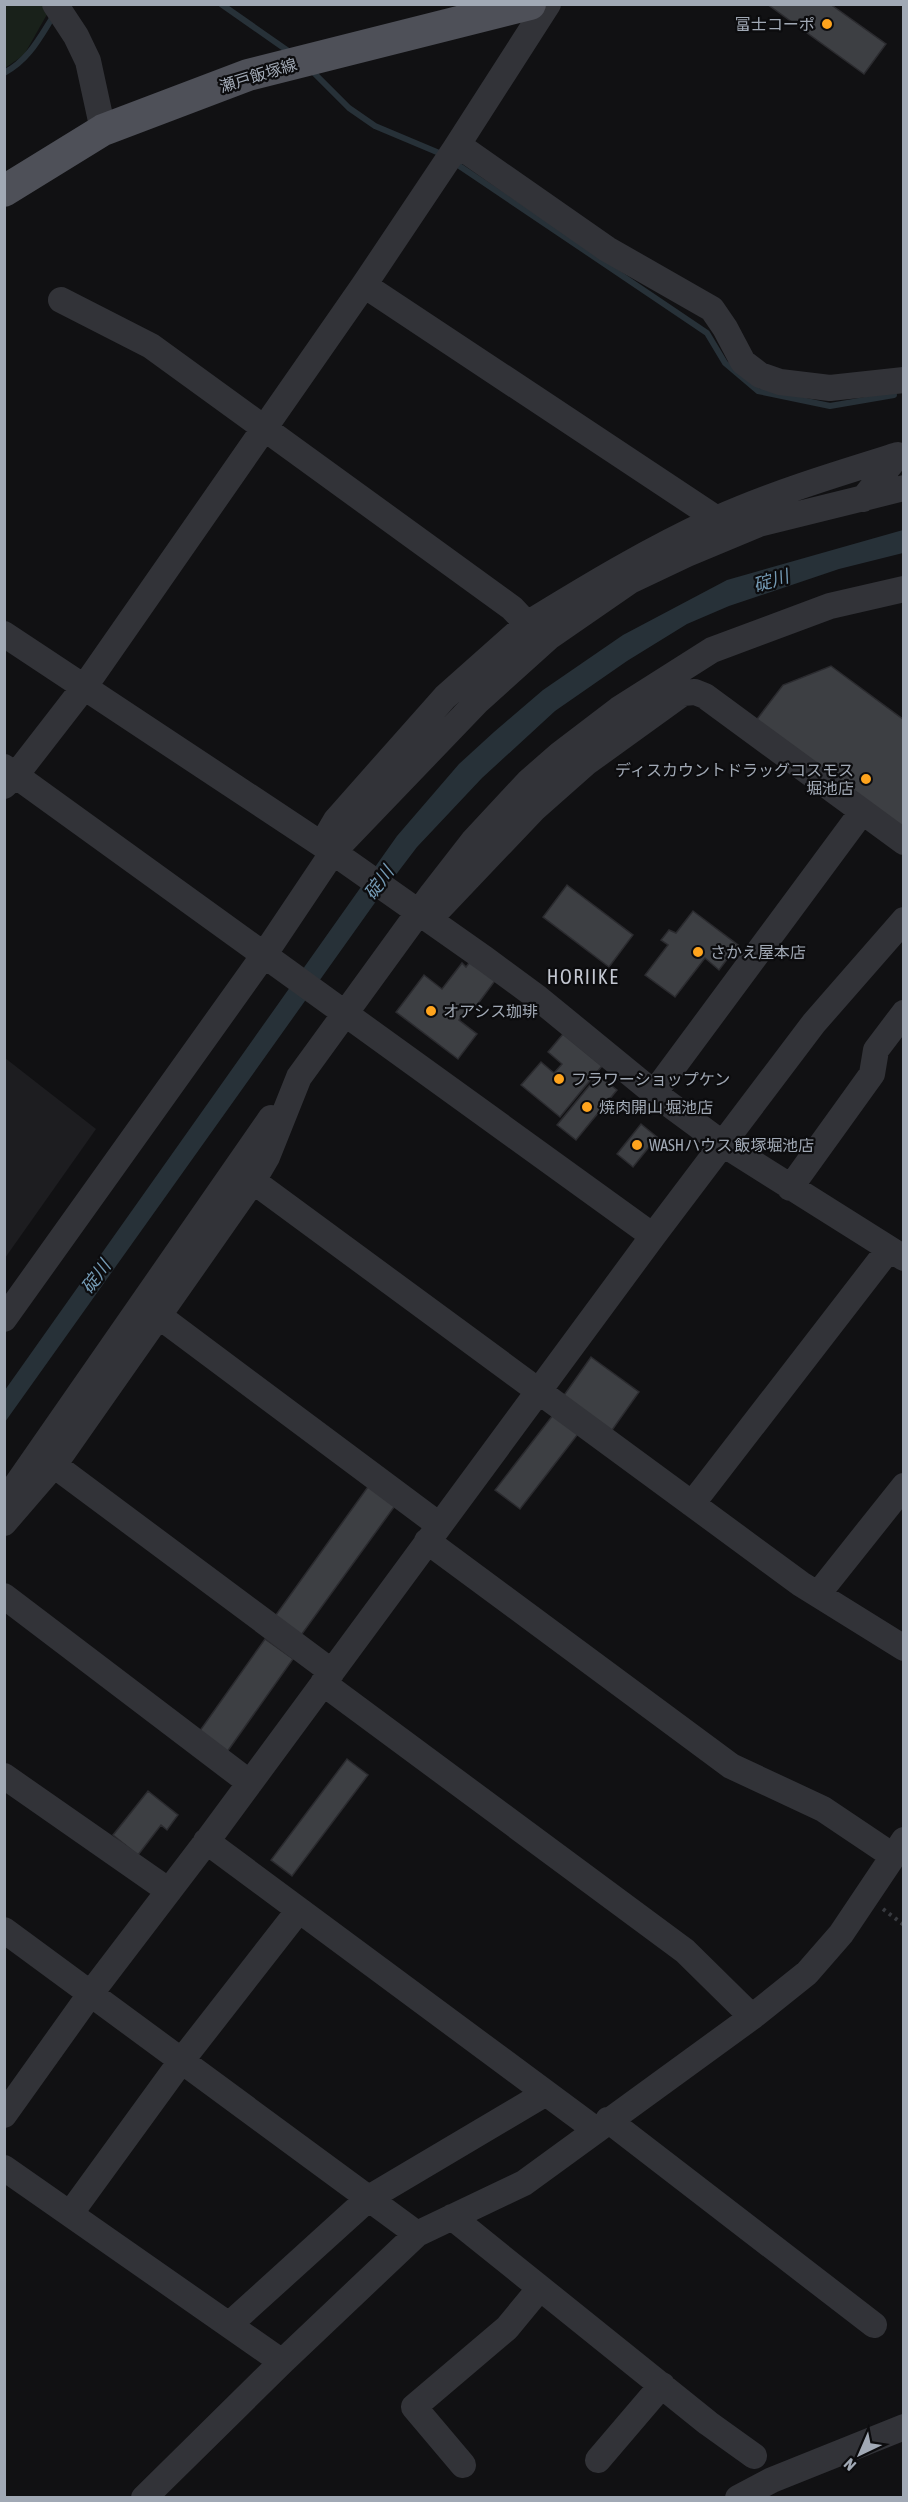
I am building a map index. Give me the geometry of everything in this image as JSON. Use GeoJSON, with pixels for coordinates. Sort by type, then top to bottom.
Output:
{"type":"FeatureCollection","features":[{"type":"Feature","properties":{"kind":"main road","name":"瀬戸飯塚線"},"geometry":{"type":"LineString","coordinates":[[4,191],[103,130],[248,75],[530,4]]}},
{"type":"Feature","properties":{"kind":"street"},"geometry":{"type":"LineString","coordinates":[[548,4],[364,285],[85,686],[8,776],[266,956],[653,1236]]}},
{"type":"Feature","properties":{"kind":"street"},"geometry":{"type":"LineString","coordinates":[[59,11],[88,61],[103,130]]}},
{"type":"Feature","properties":{"kind":"street"},"geometry":{"type":"LineString","coordinates":[[453,152],[607,249],[712,309],[743,362],[760,375],[780,382],[830,388],[903,380]]}},
{"type":"Feature","properties":{"kind":"street"},"geometry":{"type":"LineString","coordinates":[[364,285],[717,519]]}},
{"type":"Feature","properties":{"kind":"street"},"geometry":{"type":"LineString","coordinates":[[61,300],[151,346],[512,608],[527,624]]}},
{"type":"Feature","properties":{"kind":"street"},"geometry":{"type":"LineString","coordinates":[[332,851],[336,820],[445,697],[527,624],[629,562],[717,519],[842,472],[898,455],[863,499]]}},
{"type":"Feature","properties":{"kind":"street"},"geometry":{"type":"LineString","coordinates":[[4,1319],[266,956],[332,851],[403,777],[505,677],[549,637],[630,581],[759,524],[903,488]]}},
{"type":"Feature","properties":{"kind":"street"},"geometry":{"type":"LineString","coordinates":[[4,1502],[344,1012],[421,914],[474,840],[528,782],[560,754],[619,709],[712,650],[830,606],[903,589]]}},
{"type":"Feature","properties":{"kind":"street"},"geometry":{"type":"LineString","coordinates":[[4,634],[332,851],[538,998],[654,1093],[723,1144],[896,1254],[692,1504]]}},
{"type":"Feature","properties":{"kind":"street"},"geometry":{"type":"LineString","coordinates":[[421,914],[586,763],[683,693],[695,692],[705,696],[903,842]]}},
{"type":"Feature","properties":{"kind":"street"},"geometry":{"type":"LineString","coordinates":[[654,1093],[862,812]]}},
{"type":"Feature","properties":{"kind":"street"},"geometry":{"type":"LineString","coordinates":[[4,2115],[91,1994],[250,1783],[653,1236],[814,1023],[903,920]]}},
{"type":"Feature","properties":{"kind":"street"},"geometry":{"type":"LineString","coordinates":[[790,1188],[872,1074],[876,1050],[903,1012]]}},
{"type":"Feature","properties":{"kind":"street"},"geometry":{"type":"LineString","coordinates":[[4,1523],[54,1465],[253,1181],[267,1157],[300,1077]]}},
{"type":"Feature","properties":{"kind":"street"},"geometry":{"type":"LineString","coordinates":[[253,1181],[692,1504],[818,1594],[903,1648]]}},
{"type":"Feature","properties":{"kind":"street"},"geometry":{"type":"LineString","coordinates":[[155,2494],[282,2362],[417,2234],[524,2183],[752,2017],[807,1972],[841,1934],[898,1848],[823,1809],[731,1766],[159,1316]]}},
{"type":"Feature","properties":{"kind":"street"},"geometry":{"type":"LineString","coordinates":[[54,1465],[327,1678],[685,1951],[752,2017]]}},
{"type":"Feature","properties":{"kind":"street"},"geometry":{"type":"LineString","coordinates":[[818,1594],[903,1486]]}},
{"type":"Feature","properties":{"kind":"street"},"geometry":{"type":"LineString","coordinates":[[4,1596],[250,1783]]}},
{"type":"Feature","properties":{"kind":"street"},"geometry":{"type":"LineString","coordinates":[[4,1776],[169,1892]]}},
{"type":"Feature","properties":{"kind":"street"},"geometry":{"type":"LineString","coordinates":[[206,1841],[546,2093],[602,2125],[874,2325]]}},
{"type":"Feature","properties":{"kind":"street"},"geometry":{"type":"LineString","coordinates":[[70,2214],[182,2060],[299,1910]]}},
{"type":"Feature","properties":{"kind":"street"},"geometry":{"type":"LineString","coordinates":[[4,1930],[417,2234]]}},
{"type":"Feature","properties":{"kind":"street"},"geometry":{"type":"LineString","coordinates":[[229,2325],[369,2198],[546,2093]]}},
{"type":"Feature","properties":{"kind":"street"},"geometry":{"type":"LineString","coordinates":[[4,2168],[282,2362]]}},
{"type":"Feature","properties":{"kind":"street"},"geometry":{"type":"LineString","coordinates":[[452,2217],[754,2456]]}},
{"type":"Feature","properties":{"kind":"street"},"geometry":{"type":"LineString","coordinates":[[463,2465],[414,2408],[507,2328],[540,2288]]}},
{"type":"Feature","properties":{"kind":"street"},"geometry":{"type":"LineString","coordinates":[[598,2460],[662,2385]]}},
{"type":"Feature","properties":{"kind":"street"},"geometry":{"type":"LineString","coordinates":[[738,2498],[772,2480],[903,2427]]}},
{"type":"Feature","properties":{"kind":"shaded area"},"geometry":{"type":"Polygon","coordinates":[[[5,5],[47,5],[50,9],[24,55],[5,68],[5,5]]]}},
{"type":"Feature","properties":{"kind":"shaded area"},"geometry":{"type":"Polygon","coordinates":[[[5,1058],[96,1129],[5,1258],[5,1058]]]}},
{"type":"Feature","properties":{"kind":"water","name":"碇川"},"geometry":{"type":"Polygon","coordinates":[[[903,530],[903,553],[839,569],[729,606],[687,624],[627,661],[555,711],[482,778],[417,847],[379,897],[5,1422],[5,1390],[397,836],[459,764],[543,690],[623,635],[727,580],[903,530]]]}},
{"type":"Feature","properties":{"kind":"building","name":"富士コーポ"},"geometry":{"type":"Polygon","coordinates":[[[767,4],[830,4],[886,44],[864,74],[767,4]]]}},
{"type":"Feature","properties":{"kind":"building","name":"ディスカウントドラッグコスモス 堀池店"},"geometry":{"type":"Polygon","coordinates":[[[831,666],[904,720],[904,835],[754,723],[783,685],[831,666]]]}},
{"type":"Feature","properties":{"kind":"building"},"geometry":{"type":"Polygon","coordinates":[[[567,885],[633,935],[609,967],[543,917],[567,885]]]}},
{"type":"Feature","properties":{"kind":"building","name":"さかえ屋本店"},"geometry":{"type":"Polygon","coordinates":[[[693,911],[738,945],[719,970],[705,958],[675,997],[645,975],[668,945],[661,940],[669,930],[676,933],[693,911]]]}},
{"type":"Feature","properties":{"kind":"building","name":"オアシス珈琲"},"geometry":{"type":"Polygon","coordinates":[[[472,959],[497,978],[474,1009],[469,1006],[459,1020],[477,1034],[458,1059],[396,1012],[424,975],[442,989],[462,963],[466,967],[472,959]]]}},
{"type":"Feature","properties":{"kind":"building","name":"フラワーショップケン"},"geometry":{"type":"Polygon","coordinates":[[[563,1034],[602,1066],[560,1117],[521,1085],[541,1062],[554,1073],[562,1064],[548,1052],[563,1034]]]}},
{"type":"Feature","properties":{"kind":"building","name":"焼肉開山 堀池店"},"geometry":{"type":"Polygon","coordinates":[[[598,1075],[617,1090],[576,1140],[557,1125],[598,1075]]]}},
{"type":"Feature","properties":{"kind":"building","name":"WASHハウス 飯塚堀池店"},"geometry":{"type":"Polygon","coordinates":[[[641,1124],[657,1137],[633,1167],[617,1154],[641,1124]]]}},
{"type":"Feature","properties":{"kind":"building"},"geometry":{"type":"Polygon","coordinates":[[[591,1357],[639,1392],[610,1433],[562,1398],[591,1357]]]}},
{"type":"Feature","properties":{"kind":"building"},"geometry":{"type":"Polygon","coordinates":[[[553,1415],[578,1434],[520,1509],[495,1490],[553,1415]]]}},
{"type":"Feature","properties":{"kind":"building"},"geometry":{"type":"Polygon","coordinates":[[[370,1484],[397,1503],[299,1638],[273,1619],[370,1484]]]}},
{"type":"Feature","properties":{"kind":"building"},"geometry":{"type":"Polygon","coordinates":[[[265,1639],[293,1659],[227,1752],[199,1732],[265,1639]]]}},
{"type":"Feature","properties":{"kind":"building"},"geometry":{"type":"Polygon","coordinates":[[[347,1759],[368,1775],[292,1876],[271,1860],[347,1759]]]}},
{"type":"Feature","properties":{"kind":"building"},"geometry":{"type":"Polygon","coordinates":[[[148,1791],[178,1815],[167,1830],[161,1825],[138,1855],[113,1835],[148,1791]]]}},
{"type":"Feature","properties":{"kind":"waterway"},"geometry":{"type":"LineString","coordinates":[[221,4],[291,53]]}},
{"type":"Feature","properties":{"kind":"waterway"},"geometry":{"type":"LineString","coordinates":[[4,73],[27,55],[54,15]]}},
{"type":"Feature","properties":{"kind":"waterway"},"geometry":{"type":"LineString","coordinates":[[311,70],[349,108],[375,126],[444,155]]}},
{"type":"Feature","properties":{"kind":"waterway"},"geometry":{"type":"LineString","coordinates":[[452,161],[707,333],[725,363],[758,391],[830,406],[894,395]]}},
{"type":"Feature","properties":{"kind":"place","name":"富士コーポ"},"geometry":{"type":"Point","coordinates":[827,24]}},
{"type":"Feature","properties":{"kind":"place","name":"ディスカウントドラッグコスモス 堀池店"},"geometry":{"type":"Point","coordinates":[866,779]}},
{"type":"Feature","properties":{"kind":"place","name":"さかえ屋本店"},"geometry":{"type":"Point","coordinates":[698,952]}},
{"type":"Feature","properties":{"kind":"place","name":"オアシス珈琲"},"geometry":{"type":"Point","coordinates":[431,1011]}},
{"type":"Feature","properties":{"kind":"place","name":"フラワーショップケン"},"geometry":{"type":"Point","coordinates":[559,1079]}},
{"type":"Feature","properties":{"kind":"place","name":"焼肉開山 堀池店"},"geometry":{"type":"Point","coordinates":[587,1107]}},
{"type":"Feature","properties":{"kind":"place","name":"WASHハウス 飯塚堀池店"},"geometry":{"type":"Point","coordinates":[637,1145]}},
{"type":"Feature","properties":{"kind":"district","name":"HORIIKE"},"geometry":{"type":"Point","coordinates":[583,977]}}]}
